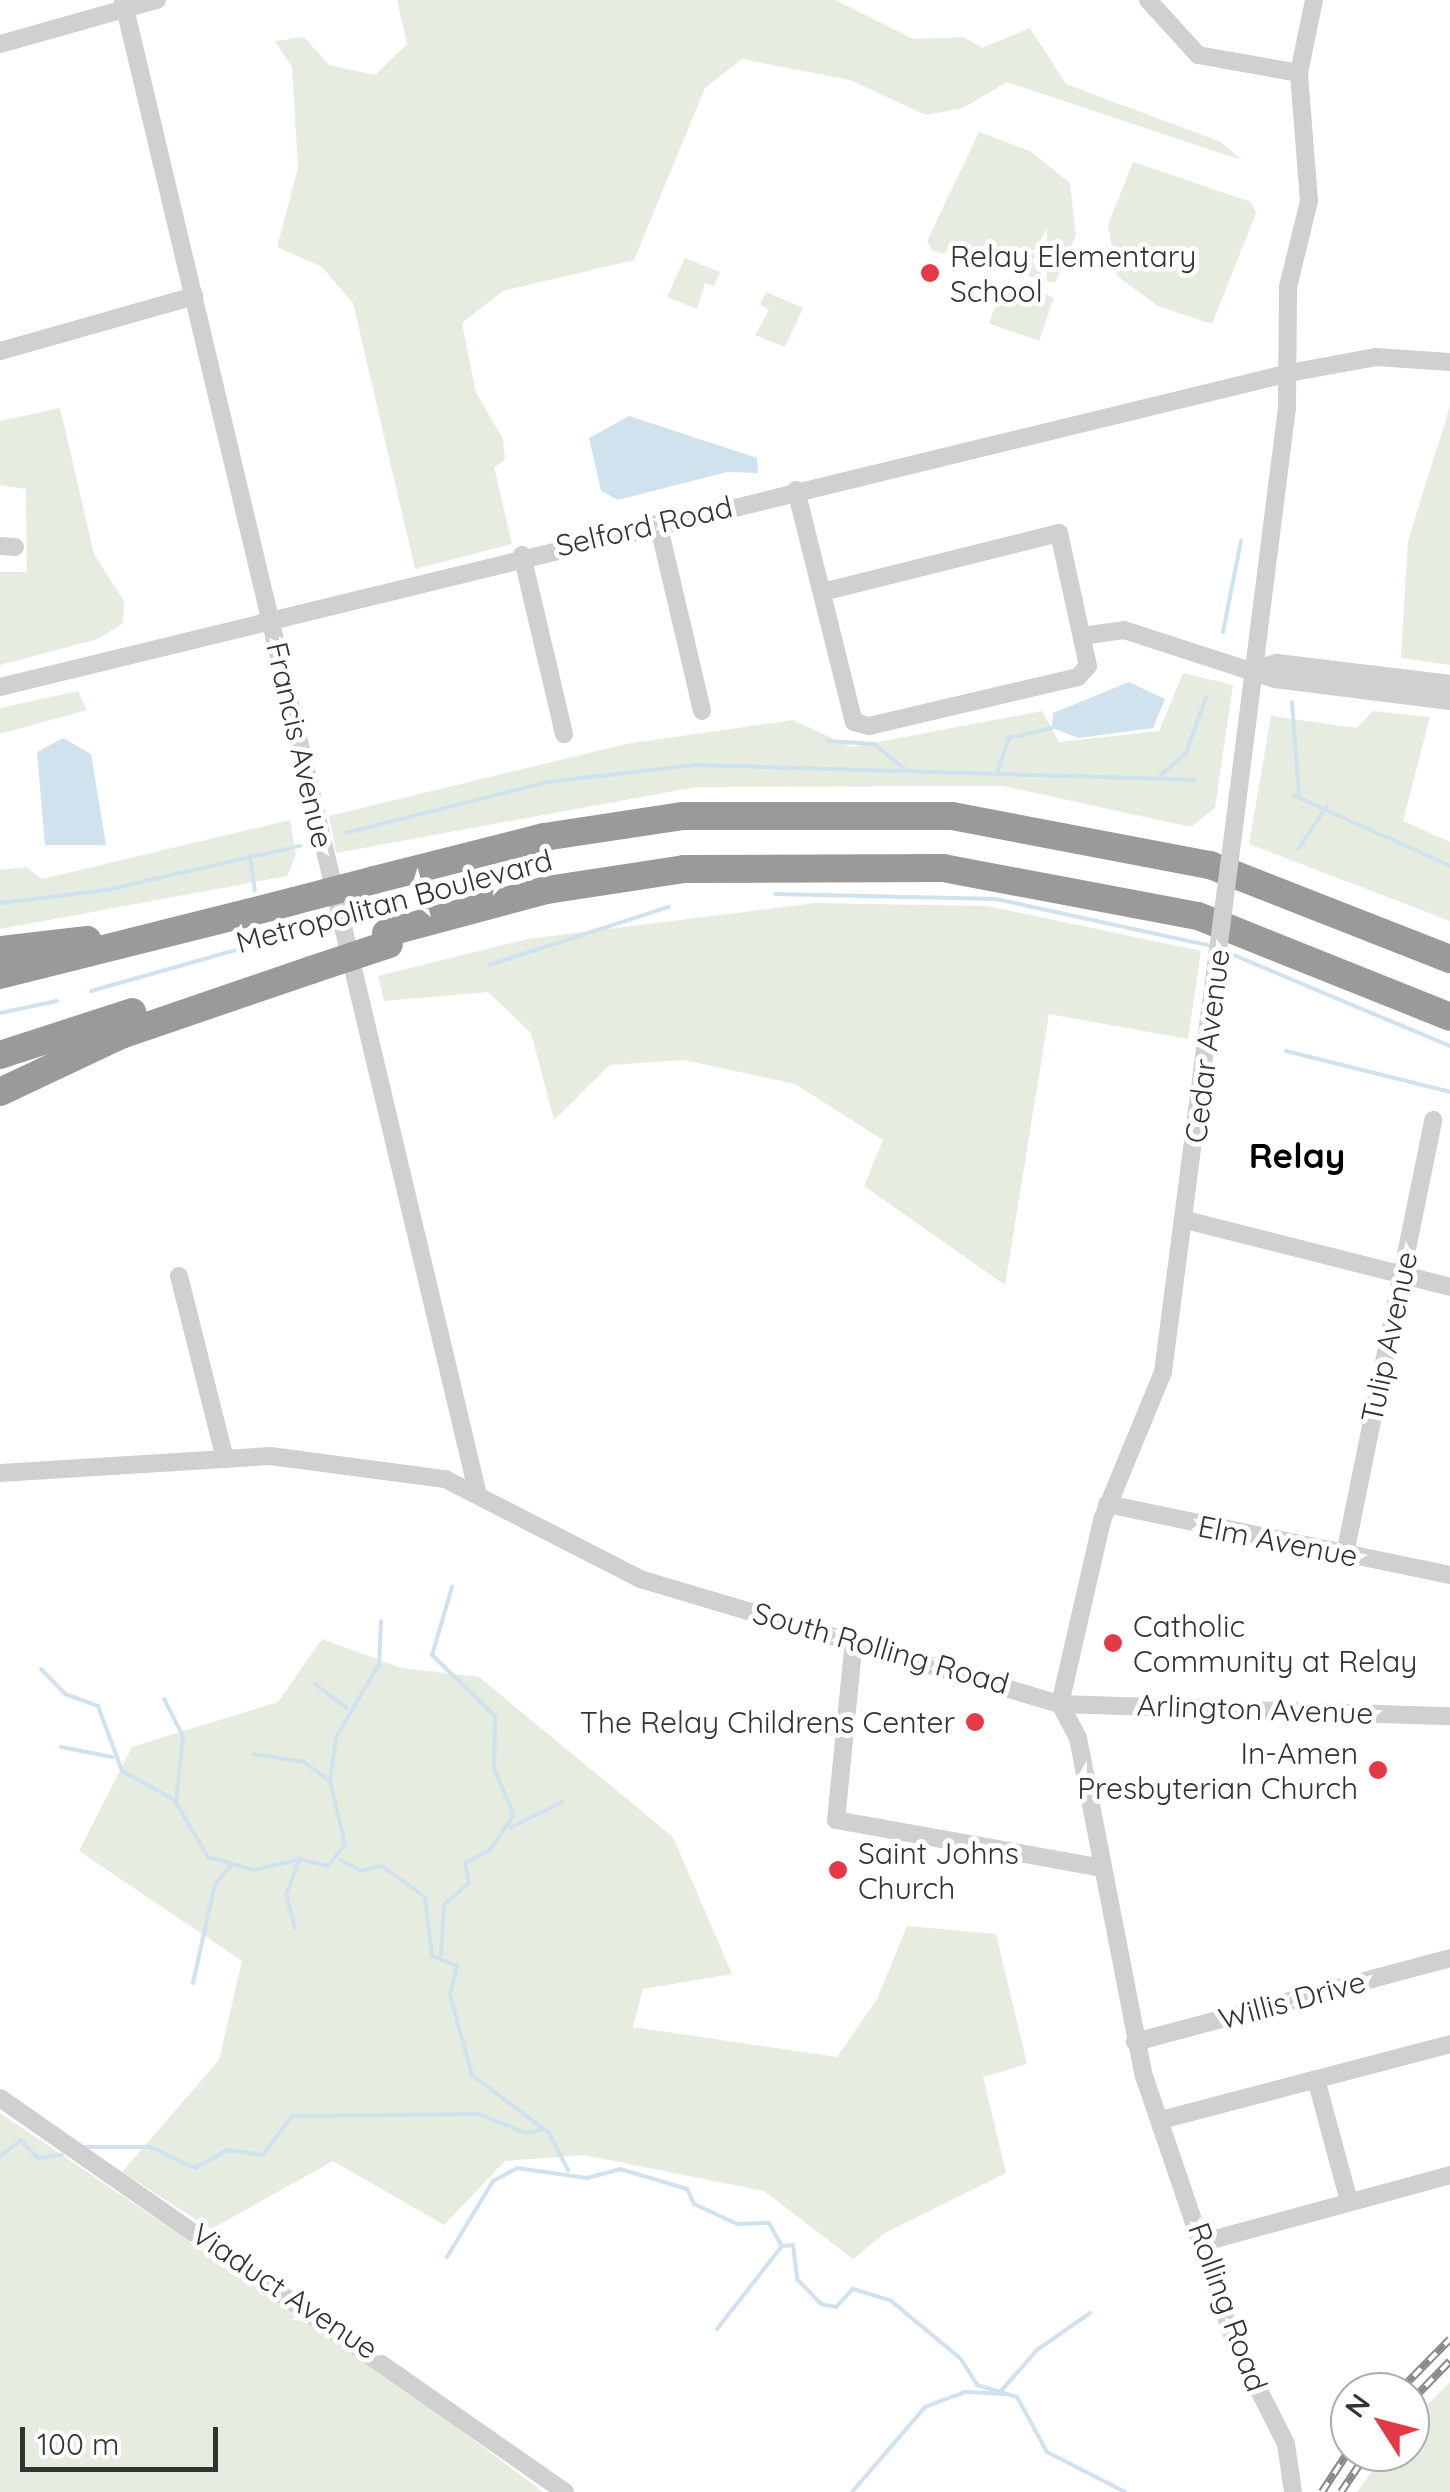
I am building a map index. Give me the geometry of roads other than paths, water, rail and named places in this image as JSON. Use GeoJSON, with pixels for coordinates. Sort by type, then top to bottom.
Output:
{"type":"FeatureCollection","features":[{"type":"Feature","properties":{"kind":"highway","name":"Metropolitan Boulevard"},"geometry":{"type":"LineString","coordinates":[[0,975],[544,838],[683,816],[952,816],[1210,865],[1450,959]]}},
{"type":"Feature","properties":{"kind":"highway","name":"Metropolitan Boulevard"},"geometry":{"type":"LineString","coordinates":[[0,1055],[548,890],[684,868],[894,865],[1127,897],[1288,946],[1450,1018]]}},
{"type":"Feature","properties":{"kind":"highway"},"geometry":{"type":"LineString","coordinates":[[0,950],[294,901]]}},
{"type":"Feature","properties":{"kind":"highway"},"geometry":{"type":"LineString","coordinates":[[0,1092],[120,1034],[309,963]]}},
{"type":"Feature","properties":{"kind":"street"},"geometry":{"type":"LineString","coordinates":[[0,44],[124,4],[156,0]]}},
{"type":"Feature","properties":{"kind":"street"},"geometry":{"type":"LineString","coordinates":[[1148,0],[1198,56],[1299,73]]}},
{"type":"Feature","properties":{"kind":"street","name":"Cedar Avenue"},"geometry":{"type":"LineString","coordinates":[[1060,1704],[1107,1504],[1163,1372],[1186,1220],[1289,373],[1288,287],[1309,201],[1299,73],[1314,0]]}},
{"type":"Feature","properties":{"kind":"street","name":"Francis Avenue"},"geometry":{"type":"LineString","coordinates":[[124,4],[477,1490]]}},
{"type":"Feature","properties":{"kind":"street"},"geometry":{"type":"LineString","coordinates":[[0,351],[194,296]]}},
{"type":"Feature","properties":{"kind":"street","name":"Selford Road"},"geometry":{"type":"LineString","coordinates":[[0,687],[268,614],[1289,373],[1376,358],[1450,362]]}},
{"type":"Feature","properties":{"kind":"street"},"geometry":{"type":"LineString","coordinates":[[796,490],[822,592],[860,725],[1078,677],[1088,666],[1059,533],[822,592]]}},
{"type":"Feature","properties":{"kind":"street"},"geometry":{"type":"LineString","coordinates":[[658,522],[702,711]]}},
{"type":"Feature","properties":{"kind":"street"},"geometry":{"type":"LineString","coordinates":[[522,555],[564,734]]}},
{"type":"Feature","properties":{"kind":"street"},"geometry":{"type":"LineString","coordinates":[[1082,636],[1124,630],[1252,670],[1450,701]]}},
{"type":"Feature","properties":{"kind":"street"},"geometry":{"type":"LineString","coordinates":[[1252,670],[1277,663],[1450,684]]}},
{"type":"Feature","properties":{"kind":"street","name":"Tulip Avenue"},"geometry":{"type":"LineString","coordinates":[[1345,1554],[1434,1120]]}},
{"type":"Feature","properties":{"kind":"street"},"geometry":{"type":"LineString","coordinates":[[1186,1220],[1450,1287]]}},
{"type":"Feature","properties":{"kind":"street"},"geometry":{"type":"LineString","coordinates":[[179,1276],[225,1459]]}},
{"type":"Feature","properties":{"kind":"street","name":"South Rolling Road"},"geometry":{"type":"LineString","coordinates":[[0,1473],[225,1459],[312,1460],[477,1490],[594,1562],[1060,1704]]}},
{"type":"Feature","properties":{"kind":"street","name":"Elm Avenue"},"geometry":{"type":"LineString","coordinates":[[1107,1504],[1450,1575]]}},
{"type":"Feature","properties":{"kind":"street"},"geometry":{"type":"LineString","coordinates":[[854,1640],[836,1820],[1102,1868]]}},
{"type":"Feature","properties":{"kind":"street"},"geometry":{"type":"LineString","coordinates":[[1060,1704],[1078,1738],[1135,2042],[1161,2120],[1450,2044]]}},
{"type":"Feature","properties":{"kind":"street","name":"Arlington Avenue"},"geometry":{"type":"LineString","coordinates":[[1060,1704],[1450,1716]]}},
{"type":"Feature","properties":{"kind":"street","name":"Willis Drive"},"geometry":{"type":"LineString","coordinates":[[1135,2042],[1450,1958]]}},
{"type":"Feature","properties":{"kind":"street"},"geometry":{"type":"LineString","coordinates":[[1316,2079],[1350,2201]]}},
{"type":"Feature","properties":{"kind":"street","name":"Viaduct Avenue"},"geometry":{"type":"LineString","coordinates":[[0,2098],[565,2492]]}},
{"type":"Feature","properties":{"kind":"street","name":"Rolling Road"},"geometry":{"type":"LineString","coordinates":[[1161,2120],[1252,2386],[1286,2444],[1293,2492]]}},
{"type":"Feature","properties":{"kind":"street"},"geometry":{"type":"LineString","coordinates":[[1204,2242],[1450,2174]]}},
{"type":"Feature","properties":{"kind":"water"},"geometry":{"type":"Polygon","coordinates":[[[629,416],[757,458],[758,473],[727,472],[618,500],[601,491],[589,438],[629,416]]]}},
{"type":"Feature","properties":{"kind":"water"},"geometry":{"type":"Polygon","coordinates":[[[1129,682],[1165,699],[1153,728],[1079,738],[1052,728],[1053,713],[1129,682]]]}},
{"type":"Feature","properties":{"kind":"water"},"geometry":{"type":"Polygon","coordinates":[[[63,738],[91,754],[106,845],[45,845],[37,752],[63,738]]]}},
{"type":"Feature","properties":{"kind":"waterway"},"geometry":{"type":"LineString","coordinates":[[1223,632],[1241,541]]}},
{"type":"Feature","properties":{"kind":"waterway"},"geometry":{"type":"LineString","coordinates":[[1159,777],[1186,753],[1206,697]]}},
{"type":"Feature","properties":{"kind":"waterway"},"geometry":{"type":"LineString","coordinates":[[1292,702],[1299,796]]}},
{"type":"Feature","properties":{"kind":"waterway"},"geometry":{"type":"LineString","coordinates":[[997,773],[1009,738],[1052,728]]}},
{"type":"Feature","properties":{"kind":"waterway"},"geometry":{"type":"LineString","coordinates":[[828,741],[874,744],[905,769]]}},
{"type":"Feature","properties":{"kind":"waterway"},"geometry":{"type":"LineString","coordinates":[[346,833],[547,782],[696,765],[1194,780]]}},
{"type":"Feature","properties":{"kind":"waterway"},"geometry":{"type":"LineString","coordinates":[[1293,795],[1450,866]]}},
{"type":"Feature","properties":{"kind":"waterway"},"geometry":{"type":"LineString","coordinates":[[1298,849],[1327,806]]}},
{"type":"Feature","properties":{"kind":"waterway"},"geometry":{"type":"LineString","coordinates":[[0,903],[106,890],[300,846]]}},
{"type":"Feature","properties":{"kind":"waterway"},"geometry":{"type":"LineString","coordinates":[[250,856],[255,891]]}},
{"type":"Feature","properties":{"kind":"waterway"},"geometry":{"type":"LineString","coordinates":[[775,894],[996,899],[1211,946]]}},
{"type":"Feature","properties":{"kind":"waterway"},"geometry":{"type":"LineString","coordinates":[[489,965],[669,907]]}},
{"type":"Feature","properties":{"kind":"waterway"},"geometry":{"type":"LineString","coordinates":[[91,991],[278,938]]}},
{"type":"Feature","properties":{"kind":"waterway"},"geometry":{"type":"LineString","coordinates":[[1224,951],[1450,1046]]}},
{"type":"Feature","properties":{"kind":"waterway"},"geometry":{"type":"LineString","coordinates":[[0,1013],[57,1001]]}},
{"type":"Feature","properties":{"kind":"waterway"},"geometry":{"type":"LineString","coordinates":[[1286,1051],[1450,1092]]}},
{"type":"Feature","properties":{"kind":"waterway"},"geometry":{"type":"LineString","coordinates":[[441,1955],[444,1905],[469,1883],[465,1863],[490,1850],[514,1815],[494,1768],[495,1716],[432,1655],[452,1587]]}},
{"type":"Feature","properties":{"kind":"waterway"},"geometry":{"type":"LineString","coordinates":[[164,1699],[183,1736],[176,1803],[208,1857],[254,1870],[300,1859],[328,1866],[345,1844],[330,1781],[336,1737],[379,1665],[381,1621]]}},
{"type":"Feature","properties":{"kind":"waterway"},"geometry":{"type":"LineString","coordinates":[[41,1669],[65,1694],[98,1706],[122,1771],[173,1799]]}},
{"type":"Feature","properties":{"kind":"waterway"},"geometry":{"type":"LineString","coordinates":[[315,1684],[347,1708]]}},
{"type":"Feature","properties":{"kind":"waterway"},"geometry":{"type":"LineString","coordinates":[[61,1747],[112,1757]]}},
{"type":"Feature","properties":{"kind":"waterway"},"geometry":{"type":"LineString","coordinates":[[253,1754],[304,1762],[330,1781]]}},
{"type":"Feature","properties":{"kind":"waterway"},"geometry":{"type":"LineString","coordinates":[[511,1827],[562,1802]]}},
{"type":"Feature","properties":{"kind":"waterway"},"geometry":{"type":"LineString","coordinates":[[295,1928],[286,1895],[300,1859]]}},
{"type":"Feature","properties":{"kind":"waterway"},"geometry":{"type":"LineString","coordinates":[[341,1860],[361,1871],[382,1866],[425,1897],[432,1956],[457,1966],[450,1995],[472,2075],[549,2133],[568,2170]]}},
{"type":"Feature","properties":{"kind":"waterway"},"geometry":{"type":"LineString","coordinates":[[193,1983],[215,1884],[230,1867]]}},
{"type":"Feature","properties":{"kind":"waterway"},"geometry":{"type":"LineString","coordinates":[[82,2147],[150,2147],[195,2168],[227,2150],[263,2155],[292,2116],[479,2114],[525,2133],[541,2130]]}},
{"type":"Feature","properties":{"kind":"waterway"},"geometry":{"type":"LineString","coordinates":[[0,2156],[21,2140],[38,2158],[62,2155]]}},
{"type":"Feature","properties":{"kind":"waterway"},"geometry":{"type":"LineString","coordinates":[[447,2257],[493,2181],[517,2168],[587,2178],[620,2169],[687,2189],[694,2204],[737,2224],[769,2223],[782,2246],[793,2245],[797,2279],[821,2304],[836,2307],[853,2289],[890,2300],[961,2359],[977,2385],[1017,2397],[1047,2452],[1125,2492]]}},
{"type":"Feature","properties":{"kind":"waterway"},"geometry":{"type":"LineString","coordinates":[[717,2329],[782,2246]]}},
{"type":"Feature","properties":{"kind":"waterway"},"geometry":{"type":"LineString","coordinates":[[1001,2391],[1037,2350],[1090,2313]]}},
{"type":"Feature","properties":{"kind":"waterway"},"geometry":{"type":"LineString","coordinates":[[852,2492],[925,2407],[965,2392],[1006,2394]]}},
{"type":"Feature","properties":{"kind":"railway"},"geometry":{"type":"LineString","coordinates":[[1418,2372],[1450,2339]]}},
{"type":"Feature","properties":{"kind":"railway"},"geometry":{"type":"LineString","coordinates":[[1430,2382],[1450,2361]]}},
{"type":"Feature","properties":{"kind":"railway"},"geometry":{"type":"LineString","coordinates":[[1322,2492],[1335,2472]]}},
{"type":"Feature","properties":{"kind":"railway"},"geometry":{"type":"LineString","coordinates":[[1341,2492],[1354,2472]]}},
{"type":"Feature","properties":{"kind":"place","name":"Relay Elementary School"},"geometry":{"type":"Point","coordinates":[930,273]}},
{"type":"Feature","properties":{"kind":"place","name":"Catholic Community at Relay"},"geometry":{"type":"Point","coordinates":[1113,1643]}},
{"type":"Feature","properties":{"kind":"place","name":"The Relay Childrens Center"},"geometry":{"type":"Point","coordinates":[975,1722]}},
{"type":"Feature","properties":{"kind":"place","name":"In-Amen Presbyterian Church"},"geometry":{"type":"Point","coordinates":[1378,1770]}},
{"type":"Feature","properties":{"kind":"place","name":"Saint Johns Church"},"geometry":{"type":"Point","coordinates":[838,1870]}},
{"type":"Feature","properties":{"kind":"district","name":"Relay"},"geometry":{"type":"Point","coordinates":[1297,1155]}}]}
